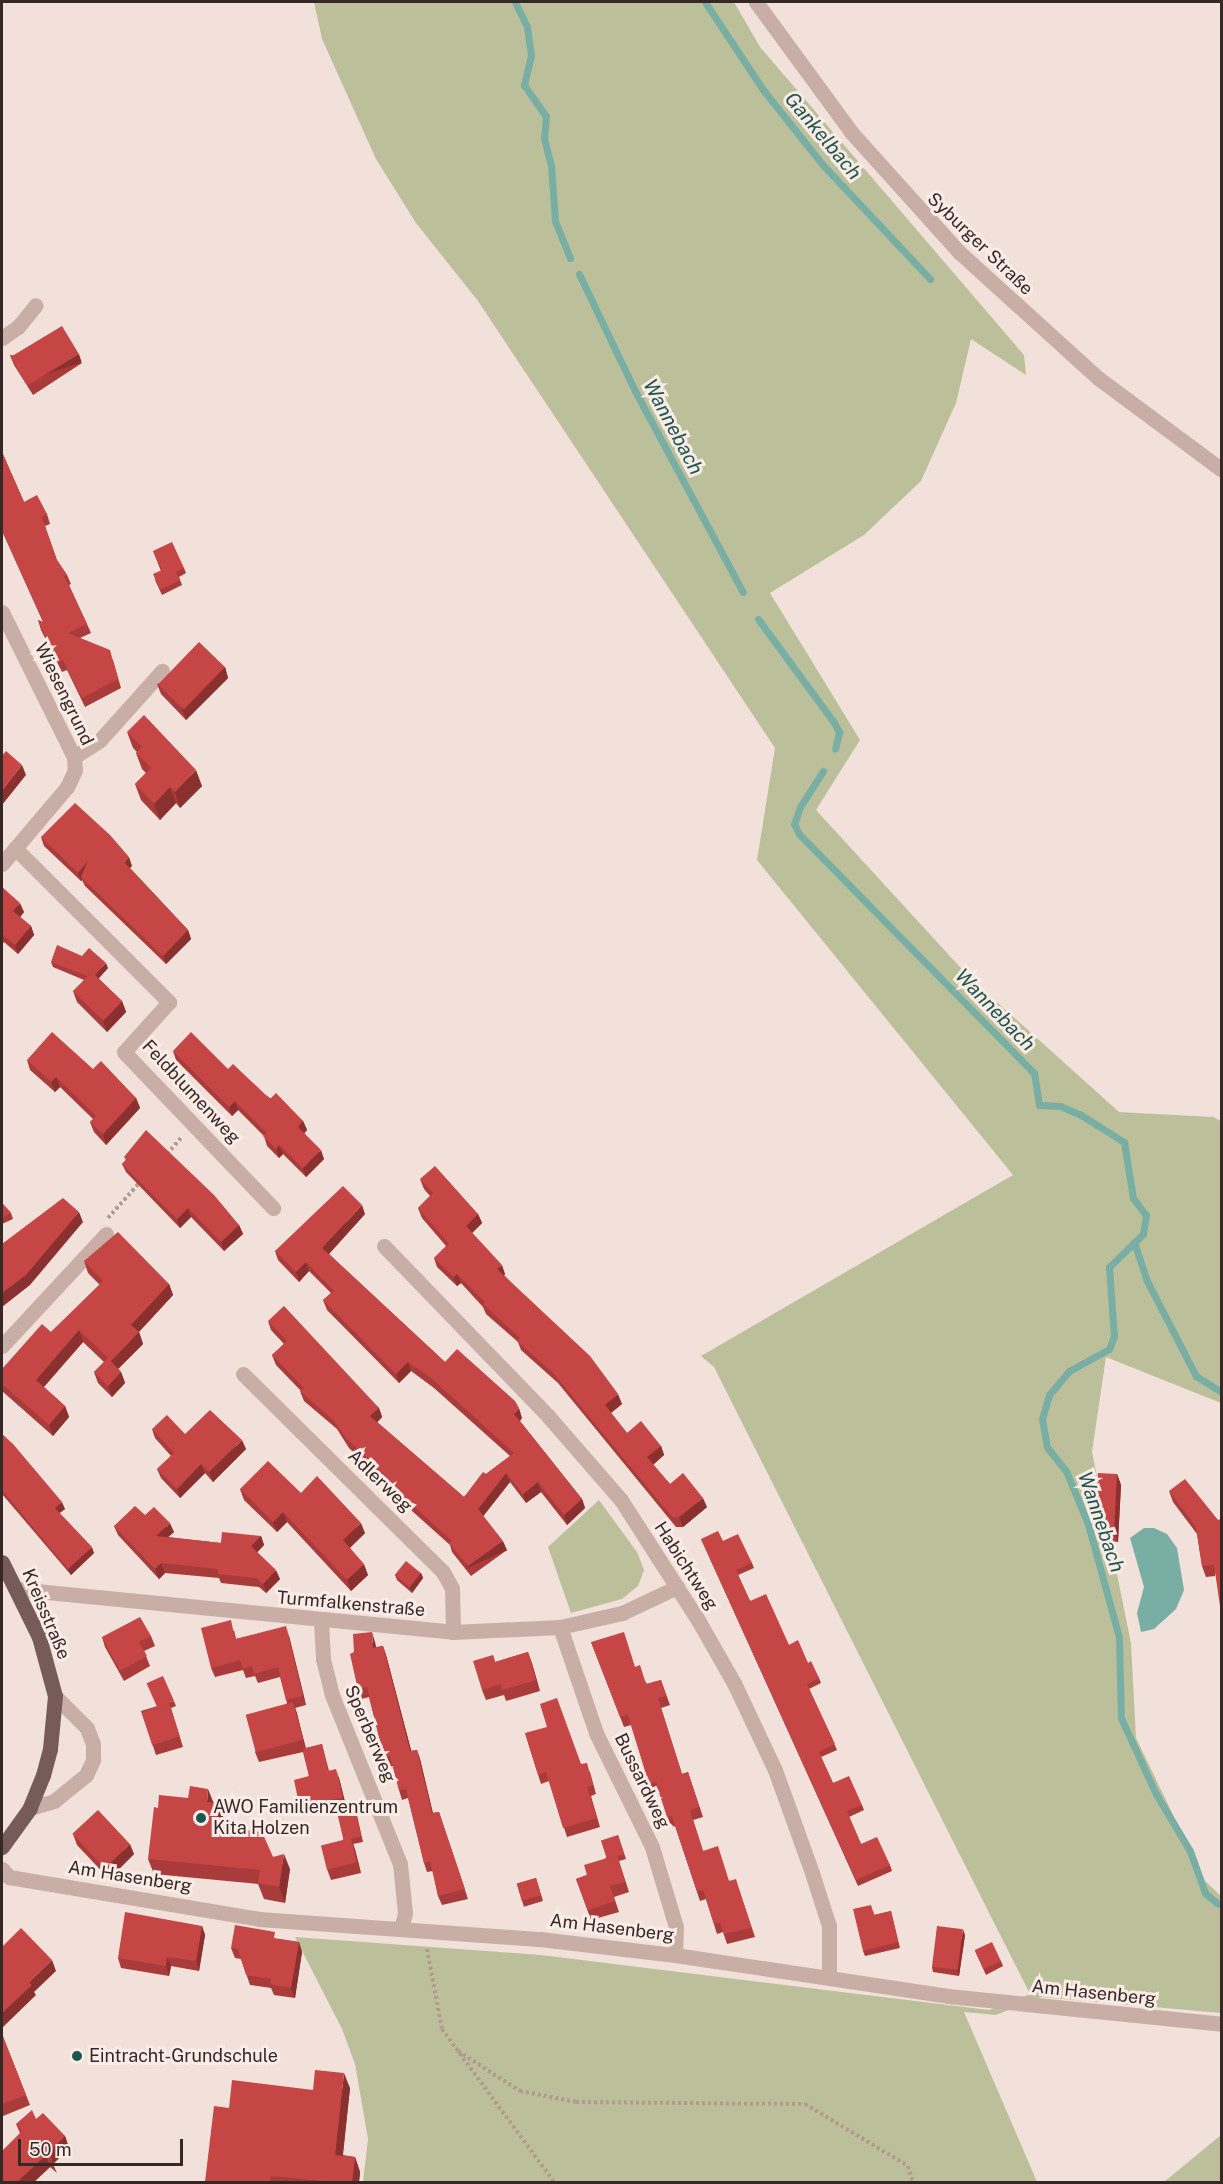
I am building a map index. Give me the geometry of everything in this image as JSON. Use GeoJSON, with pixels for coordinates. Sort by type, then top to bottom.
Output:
{"type":"FeatureCollection","features":[{"type":"Feature","properties":{"kind":"main road","name":"Kreisstraße"},"geometry":{"type":"LineString","coordinates":[[2,1562],[39,1637],[55,1696],[50,1749],[30,1808],[2,1847]]}},
{"type":"Feature","properties":{"kind":"street","name":"Syburger Straße"},"geometry":{"type":"LineString","coordinates":[[756,2],[851,132],[958,252],[1098,378],[1221,470]]}},
{"type":"Feature","properties":{"kind":"street"},"geometry":{"type":"LineString","coordinates":[[2,338],[18,327],[36,305]]}},
{"type":"Feature","properties":{"kind":"street","name":"Wiesengrund"},"geometry":{"type":"LineString","coordinates":[[2,612],[74,757],[75,770],[67,787],[2,864]]}},
{"type":"Feature","properties":{"kind":"street"},"geometry":{"type":"LineString","coordinates":[[74,757],[100,740],[162,671]]}},
{"type":"Feature","properties":{"kind":"street","name":"Feldblumenweg"},"geometry":{"type":"LineString","coordinates":[[15,848],[169,1002],[124,1052],[273,1208]]}},
{"type":"Feature","properties":{"kind":"street"},"geometry":{"type":"LineString","coordinates":[[2,1346],[106,1234]]}},
{"type":"Feature","properties":{"kind":"street","name":"Habichtweg"},"geometry":{"type":"LineString","coordinates":[[384,1246],[548,1416],[621,1500],[676,1587],[734,1683],[775,1770],[829,1926],[829,1978]]}},
{"type":"Feature","properties":{"kind":"street","name":"Adlerweg"},"geometry":{"type":"LineString","coordinates":[[243,1374],[443,1572],[452,1588],[453,1632]]}},
{"type":"Feature","properties":{"kind":"street","name":"Turmfalkenstraße"},"geometry":{"type":"LineString","coordinates":[[16,1588],[321,1621],[453,1632],[560,1627],[622,1613],[676,1587]]}},
{"type":"Feature","properties":{"kind":"street","name":"Sperberweg"},"geometry":{"type":"LineString","coordinates":[[321,1621],[323,1659],[332,1695],[400,1864],[405,1913],[401,1929]]}},
{"type":"Feature","properties":{"kind":"street","name":"Bussardweg"},"geometry":{"type":"LineString","coordinates":[[560,1627],[596,1733],[652,1847],[676,1927],[675,1955]]}},
{"type":"Feature","properties":{"kind":"street"},"geometry":{"type":"LineString","coordinates":[[30,1808],[54,1801],[86,1775],[93,1760],[93,1744],[87,1728],[55,1696]]}},
{"type":"Feature","properties":{"kind":"street","name":"Am Hasenberg"},"geometry":{"type":"LineString","coordinates":[[2,1869],[9,1877],[259,1919],[401,1929],[675,1955],[1067,2010],[1221,2024]]}},
{"type":"Feature","properties":{"kind":"path"},"geometry":{"type":"LineString","coordinates":[[164,1157],[194,1123]]}},
{"type":"Feature","properties":{"kind":"path"},"geometry":{"type":"LineString","coordinates":[[106,1234],[102,1225],[148,1174]]}},
{"type":"Feature","properties":{"kind":"path"},"geometry":{"type":"LineString","coordinates":[[424,1931],[442,2029],[554,2182]]}},
{"type":"Feature","properties":{"kind":"path"},"geometry":{"type":"LineString","coordinates":[[458,2052],[520,2091],[576,2102],[804,2104],[908,2166],[913,2182]]}},
{"type":"Feature","properties":{"kind":"green space"},"geometry":{"type":"Polygon","coordinates":[[[314,2],[734,2],[760,47],[1024,355],[1026,375],[971,339],[956,403],[921,481],[864,535],[770,593],[860,740],[816,810],[970,978],[1119,1112],[1213,1117],[1221,1121],[1221,1403],[1106,1357],[1092,1452],[1131,1643],[1136,1738],[1205,1881],[1221,1896],[1221,2013],[1041,1997],[996,2015],[964,2012],[1037,2182],[363,2182],[368,2139],[355,2064],[342,2029],[295,1937],[541,1955],[989,2010],[1030,1994],[714,1367],[701,1356],[1013,1175],[757,860],[775,748],[478,301],[416,223],[376,159],[322,39],[314,2]]]}},
{"type":"Feature","properties":{"kind":"green space"},"geometry":{"type":"Polygon","coordinates":[[[599,1500],[637,1552],[644,1570],[638,1586],[622,1599],[571,1613],[548,1547],[599,1500]]]}},
{"type":"Feature","properties":{"kind":"green space"},"geometry":{"type":"Polygon","coordinates":[[[1221,2135],[1221,2182],[1164,2182],[1221,2135]]]}},
{"type":"Feature","properties":{"kind":"water"},"geometry":{"type":"Polygon","coordinates":[[[1144,1528],[1154,1528],[1167,1534],[1177,1548],[1184,1590],[1176,1609],[1154,1629],[1141,1632],[1137,1613],[1144,1587],[1130,1538],[1144,1528]]]}},
{"type":"Feature","properties":{"kind":"building"},"geometry":{"type":"Polygon","coordinates":[[[62,326],[79,354],[28,385],[11,357],[62,326]]]}},
{"type":"Feature","properties":{"kind":"building"},"geometry":{"type":"Polygon","coordinates":[[[2,452],[24,502],[37,495],[47,514],[42,517],[56,559],[67,575],[64,576],[87,624],[68,633],[110,650],[118,679],[82,698],[63,660],[58,663],[38,620],[44,623],[2,530],[2,452]]]}},
{"type":"Feature","properties":{"kind":"building"},"geometry":{"type":"Polygon","coordinates":[[[172,542],[184,568],[176,572],[180,580],[160,590],[153,574],[162,570],[153,551],[172,542]]]}},
{"type":"Feature","properties":{"kind":"building"},"geometry":{"type":"Polygon","coordinates":[[[199,642],[225,667],[184,709],[158,684],[199,642]]]}},
{"type":"Feature","properties":{"kind":"building"},"geometry":{"type":"Polygon","coordinates":[[[144,715],[196,770],[175,792],[170,787],[154,804],[135,784],[151,768],[136,753],[142,747],[127,732],[144,715]]]}},
{"type":"Feature","properties":{"kind":"building"},"geometry":{"type":"Polygon","coordinates":[[[6,751],[22,765],[2,790],[2,756],[6,751]]]}},
{"type":"Feature","properties":{"kind":"building"},"geometry":{"type":"Polygon","coordinates":[[[75,803],[110,835],[129,857],[124,862],[188,930],[163,956],[81,877],[88,861],[78,873],[41,837],[75,803]]]}},
{"type":"Feature","properties":{"kind":"building"},"geometry":{"type":"Polygon","coordinates":[[[2,887],[20,903],[13,911],[31,926],[15,945],[2,934],[2,887]]]}},
{"type":"Feature","properties":{"kind":"building"},"geometry":{"type":"Polygon","coordinates":[[[57,945],[82,956],[89,948],[106,963],[95,975],[92,972],[87,976],[51,962],[57,945]]]}},
{"type":"Feature","properties":{"kind":"building"},"geometry":{"type":"Polygon","coordinates":[[[92,972],[122,1001],[103,1021],[73,991],[92,972]]]}},
{"type":"Feature","properties":{"kind":"building"},"geometry":{"type":"Polygon","coordinates":[[[52,1032],[93,1069],[101,1061],[136,1098],[103,1134],[90,1122],[96,1116],[56,1077],[51,1082],[27,1060],[52,1032]]]}},
{"type":"Feature","properties":{"kind":"building"},"geometry":{"type":"Polygon","coordinates":[[[191,1032],[228,1069],[233,1064],[270,1099],[276,1093],[303,1121],[298,1127],[321,1150],[303,1168],[279,1145],[276,1149],[263,1136],[267,1133],[235,1101],[229,1107],[173,1051],[191,1032]]]}},
{"type":"Feature","properties":{"kind":"building"},"geometry":{"type":"Polygon","coordinates":[[[146,1130],[214,1195],[239,1225],[221,1242],[188,1208],[177,1219],[122,1164],[127,1159],[124,1157],[146,1130]]]}},
{"type":"Feature","properties":{"kind":"building"},"geometry":{"type":"Polygon","coordinates":[[[435,1166],[478,1214],[466,1226],[502,1265],[497,1269],[590,1356],[618,1394],[605,1405],[627,1433],[641,1421],[661,1446],[647,1457],[670,1484],[683,1473],[703,1498],[679,1517],[672,1517],[554,1374],[517,1341],[520,1338],[483,1304],[485,1302],[457,1274],[454,1277],[434,1258],[449,1244],[418,1208],[433,1193],[420,1179],[435,1166]]]}},
{"type":"Feature","properties":{"kind":"building"},"geometry":{"type":"Polygon","coordinates":[[[343,1186],[362,1205],[322,1248],[445,1362],[457,1349],[515,1401],[519,1408],[514,1414],[582,1499],[564,1515],[538,1482],[523,1494],[506,1473],[478,1509],[503,1541],[468,1566],[449,1543],[452,1541],[389,1484],[391,1481],[346,1438],[333,1420],[300,1391],[304,1388],[272,1355],[287,1341],[268,1321],[284,1306],[379,1408],[370,1416],[464,1497],[483,1472],[486,1474],[514,1453],[431,1378],[408,1362],[396,1374],[323,1300],[334,1291],[306,1262],[296,1272],[275,1251],[343,1186]]]}},
{"type":"Feature","properties":{"kind":"building"},"geometry":{"type":"Polygon","coordinates":[[[63,1198],[79,1212],[26,1275],[2,1293],[2,1244],[63,1198]]]}},
{"type":"Feature","properties":{"kind":"building"},"geometry":{"type":"Polygon","coordinates":[[[2,1203],[11,1213],[2,1218],[2,1203]]]}},
{"type":"Feature","properties":{"kind":"building"},"geometry":{"type":"Polygon","coordinates":[[[118,1232],[169,1284],[131,1325],[139,1332],[111,1361],[79,1330],[36,1380],[65,1406],[49,1425],[2,1384],[2,1369],[42,1324],[51,1332],[103,1281],[84,1261],[118,1232]]]}},
{"type":"Feature","properties":{"kind":"building"},"geometry":{"type":"Polygon","coordinates":[[[108,1358],[121,1372],[108,1386],[94,1372],[108,1358]]]}},
{"type":"Feature","properties":{"kind":"building"},"geometry":{"type":"Polygon","coordinates":[[[210,1410],[242,1440],[209,1472],[201,1464],[177,1489],[157,1469],[174,1453],[152,1429],[167,1415],[185,1434],[210,1410]]]}},
{"type":"Feature","properties":{"kind":"building"},"geometry":{"type":"Polygon","coordinates":[[[2,1434],[62,1502],[55,1508],[92,1547],[68,1569],[2,1490],[2,1434]]]}},
{"type":"Feature","properties":{"kind":"building"},"geometry":{"type":"Polygon","coordinates":[[[268,1461],[301,1493],[317,1476],[361,1523],[343,1540],[364,1564],[347,1580],[283,1512],[273,1522],[240,1489],[268,1461]]]}},
{"type":"Feature","properties":{"kind":"building"},"geometry":{"type":"Polygon","coordinates":[[[1098,1473],[1117,1474],[1114,1531],[1095,1530],[1098,1473]]]}},
{"type":"Feature","properties":{"kind":"building"},"geometry":{"type":"Polygon","coordinates":[[[1185,1479],[1218,1520],[1221,1519],[1221,1613],[1214,1565],[1202,1566],[1196,1527],[1169,1491],[1185,1479]]]}},
{"type":"Feature","properties":{"kind":"building"},"geometry":{"type":"Polygon","coordinates":[[[135,1506],[145,1515],[154,1507],[170,1523],[156,1536],[221,1543],[222,1532],[261,1536],[251,1546],[276,1570],[263,1584],[256,1578],[218,1574],[218,1569],[161,1563],[155,1569],[114,1526],[135,1506]]]}},
{"type":"Feature","properties":{"kind":"building"},"geometry":{"type":"Polygon","coordinates":[[[718,1531],[723,1541],[738,1534],[752,1563],[736,1570],[750,1601],[766,1594],[789,1645],[798,1640],[808,1663],[811,1661],[819,1678],[807,1684],[835,1744],[819,1752],[833,1783],[849,1776],[862,1805],[847,1811],[861,1844],[877,1837],[890,1865],[856,1880],[701,1539],[718,1531]]]}},
{"type":"Feature","properties":{"kind":"building"},"geometry":{"type":"Polygon","coordinates":[[[406,1561],[421,1573],[409,1587],[395,1575],[406,1561]]]}},
{"type":"Feature","properties":{"kind":"building"},"geometry":{"type":"Polygon","coordinates":[[[140,1617],[151,1636],[139,1642],[147,1656],[120,1671],[102,1637],[140,1617]]]}},
{"type":"Feature","properties":{"kind":"building"},"geometry":{"type":"Polygon","coordinates":[[[231,1620],[235,1639],[286,1626],[303,1696],[286,1700],[278,1667],[254,1674],[252,1666],[243,1669],[240,1660],[211,1668],[201,1628],[231,1620]]]}},
{"type":"Feature","properties":{"kind":"building"},"geometry":{"type":"Polygon","coordinates":[[[372,1632],[373,1648],[383,1646],[410,1751],[417,1750],[432,1813],[439,1812],[465,1889],[438,1896],[430,1861],[424,1863],[406,1789],[399,1790],[390,1756],[384,1757],[367,1687],[358,1690],[350,1654],[354,1652],[353,1634],[372,1632]]]}},
{"type":"Feature","properties":{"kind":"building"},"geometry":{"type":"Polygon","coordinates":[[[624,1632],[635,1667],[640,1665],[646,1684],[661,1680],[666,1696],[658,1698],[682,1774],[688,1772],[699,1807],[690,1810],[703,1851],[718,1846],[729,1881],[736,1879],[751,1928],[724,1934],[720,1923],[714,1924],[703,1890],[697,1891],[672,1816],[667,1817],[656,1782],[649,1784],[628,1715],[620,1717],[591,1642],[624,1632]]]}},
{"type":"Feature","properties":{"kind":"building"},"geometry":{"type":"Polygon","coordinates":[[[528,1652],[536,1680],[502,1690],[501,1684],[482,1690],[473,1661],[493,1655],[495,1662],[528,1652]]]}},
{"type":"Feature","properties":{"kind":"building"},"geometry":{"type":"Polygon","coordinates":[[[163,1676],[174,1701],[158,1708],[147,1683],[163,1676]]]}},
{"type":"Feature","properties":{"kind":"building"},"geometry":{"type":"Polygon","coordinates":[[[557,1698],[581,1764],[587,1763],[593,1785],[587,1787],[597,1818],[563,1828],[546,1772],[538,1775],[525,1733],[547,1727],[540,1704],[557,1698]]]}},
{"type":"Feature","properties":{"kind":"building"},"geometry":{"type":"Polygon","coordinates":[[[293,1702],[303,1740],[256,1752],[246,1715],[293,1702]]]}},
{"type":"Feature","properties":{"kind":"building"},"geometry":{"type":"Polygon","coordinates":[[[169,1703],[180,1736],[152,1745],[141,1712],[169,1703]]]}},
{"type":"Feature","properties":{"kind":"building"},"geometry":{"type":"Polygon","coordinates":[[[322,1744],[328,1771],[336,1769],[343,1798],[299,1804],[294,1780],[309,1776],[303,1749],[322,1744]]]}},
{"type":"Feature","properties":{"kind":"building"},"geometry":{"type":"Polygon","coordinates":[[[190,1786],[208,1789],[207,1802],[218,1803],[216,1827],[262,1832],[273,1857],[284,1854],[279,1887],[258,1883],[260,1870],[148,1859],[154,1807],[158,1808],[159,1795],[188,1798],[190,1786]]]}},
{"type":"Feature","properties":{"kind":"building"},"geometry":{"type":"Polygon","coordinates":[[[98,1810],[130,1844],[104,1868],[72,1834],[98,1810]]]}},
{"type":"Feature","properties":{"kind":"building"},"geometry":{"type":"Polygon","coordinates":[[[355,1810],[361,1836],[344,1840],[337,1814],[355,1810]]]}},
{"type":"Feature","properties":{"kind":"building"},"geometry":{"type":"Polygon","coordinates":[[[618,1835],[624,1854],[607,1860],[601,1841],[618,1835]]]}},
{"type":"Feature","properties":{"kind":"building"},"geometry":{"type":"Polygon","coordinates":[[[351,1838],[357,1862],[327,1870],[321,1845],[351,1838]]]}},
{"type":"Feature","properties":{"kind":"building"},"geometry":{"type":"Polygon","coordinates":[[[617,1855],[625,1882],[610,1886],[615,1901],[588,1910],[576,1879],[587,1875],[584,1865],[617,1855]]]}},
{"type":"Feature","properties":{"kind":"building"},"geometry":{"type":"Polygon","coordinates":[[[536,1878],[541,1895],[522,1901],[517,1884],[536,1878]]]}},
{"type":"Feature","properties":{"kind":"building"},"geometry":{"type":"Polygon","coordinates":[[[871,1905],[874,1915],[891,1911],[898,1942],[863,1951],[853,1909],[871,1905]]]}},
{"type":"Feature","properties":{"kind":"building"},"geometry":{"type":"Polygon","coordinates":[[[125,1912],[202,1926],[196,1961],[167,1957],[166,1966],[118,1958],[125,1912]]]}},
{"type":"Feature","properties":{"kind":"building"},"geometry":{"type":"Polygon","coordinates":[[[235,1925],[275,1932],[274,1938],[299,1942],[291,1988],[270,1984],[271,1979],[246,1975],[238,1949],[231,1948],[235,1925]]]}},
{"type":"Feature","properties":{"kind":"building"},"geometry":{"type":"Polygon","coordinates":[[[937,1926],[963,1929],[958,1970],[932,1967],[937,1926]]]}},
{"type":"Feature","properties":{"kind":"building"},"geometry":{"type":"Polygon","coordinates":[[[21,1928],[52,1960],[29,1982],[32,1985],[2,2013],[2,1947],[21,1928]]]}},
{"type":"Feature","properties":{"kind":"building"},"geometry":{"type":"Polygon","coordinates":[[[992,1942],[1001,1961],[984,1969],[975,1950],[992,1942]]]}},
{"type":"Feature","properties":{"kind":"building"},"geometry":{"type":"Polygon","coordinates":[[[2,2034],[26,2095],[2,2104],[2,2034]]]}},
{"type":"Feature","properties":{"kind":"building"},"geometry":{"type":"Polygon","coordinates":[[[315,2070],[344,2073],[335,2155],[355,2157],[352,2182],[271,2176],[270,2182],[205,2182],[214,2106],[229,2108],[232,2080],[313,2090],[315,2070]]]}},
{"type":"Feature","properties":{"kind":"building"},"geometry":{"type":"Polygon","coordinates":[[[32,2110],[36,2119],[43,2113],[65,2136],[49,2152],[52,2161],[46,2155],[17,2182],[2,2182],[2,2151],[22,2131],[16,2124],[32,2110]]]}},
{"type":"Feature","properties":{"kind":"waterway","name":"Wannebach"},"geometry":{"type":"LineString","coordinates":[[515,2],[527,27],[531,55],[524,85],[546,116],[544,138],[551,166],[555,221],[570,258]]}},
{"type":"Feature","properties":{"kind":"waterway","name":"Gankelbach"},"geometry":{"type":"LineString","coordinates":[[705,2],[764,91],[822,164],[930,279]]}},
{"type":"Feature","properties":{"kind":"waterway","name":"Wannebach"},"geometry":{"type":"LineString","coordinates":[[579,274],[635,391],[743,592]]}},
{"type":"Feature","properties":{"kind":"waterway","name":"Wannebach"},"geometry":{"type":"LineString","coordinates":[[758,619],[833,721],[839,732],[835,749]]}},
{"type":"Feature","properties":{"kind":"waterway","name":"Wannebach"},"geometry":{"type":"LineString","coordinates":[[823,771],[800,807],[794,824],[799,834],[1034,1073],[1039,1105],[1060,1106],[1081,1115],[1124,1142],[1133,1198],[1146,1215],[1143,1234],[1109,1267],[1114,1336],[1109,1349],[1069,1371],[1049,1395],[1042,1419],[1047,1447],[1066,1471],[1088,1524],[1119,1637],[1121,1718],[1156,1794],[1190,1851],[1205,1893],[1218,1904]]}},
{"type":"Feature","properties":{"kind":"waterway"},"geometry":{"type":"LineString","coordinates":[[1134,1242],[1147,1281],[1196,1376],[1222,1392]]}},
{"type":"Feature","properties":{"kind":"place","name":"AWO Familienzentrum Kita Holzen"},"geometry":{"type":"Point","coordinates":[201,1818]}},
{"type":"Feature","properties":{"kind":"place","name":"Eintracht-Grundschule"},"geometry":{"type":"Point","coordinates":[77,2056]}}]}
